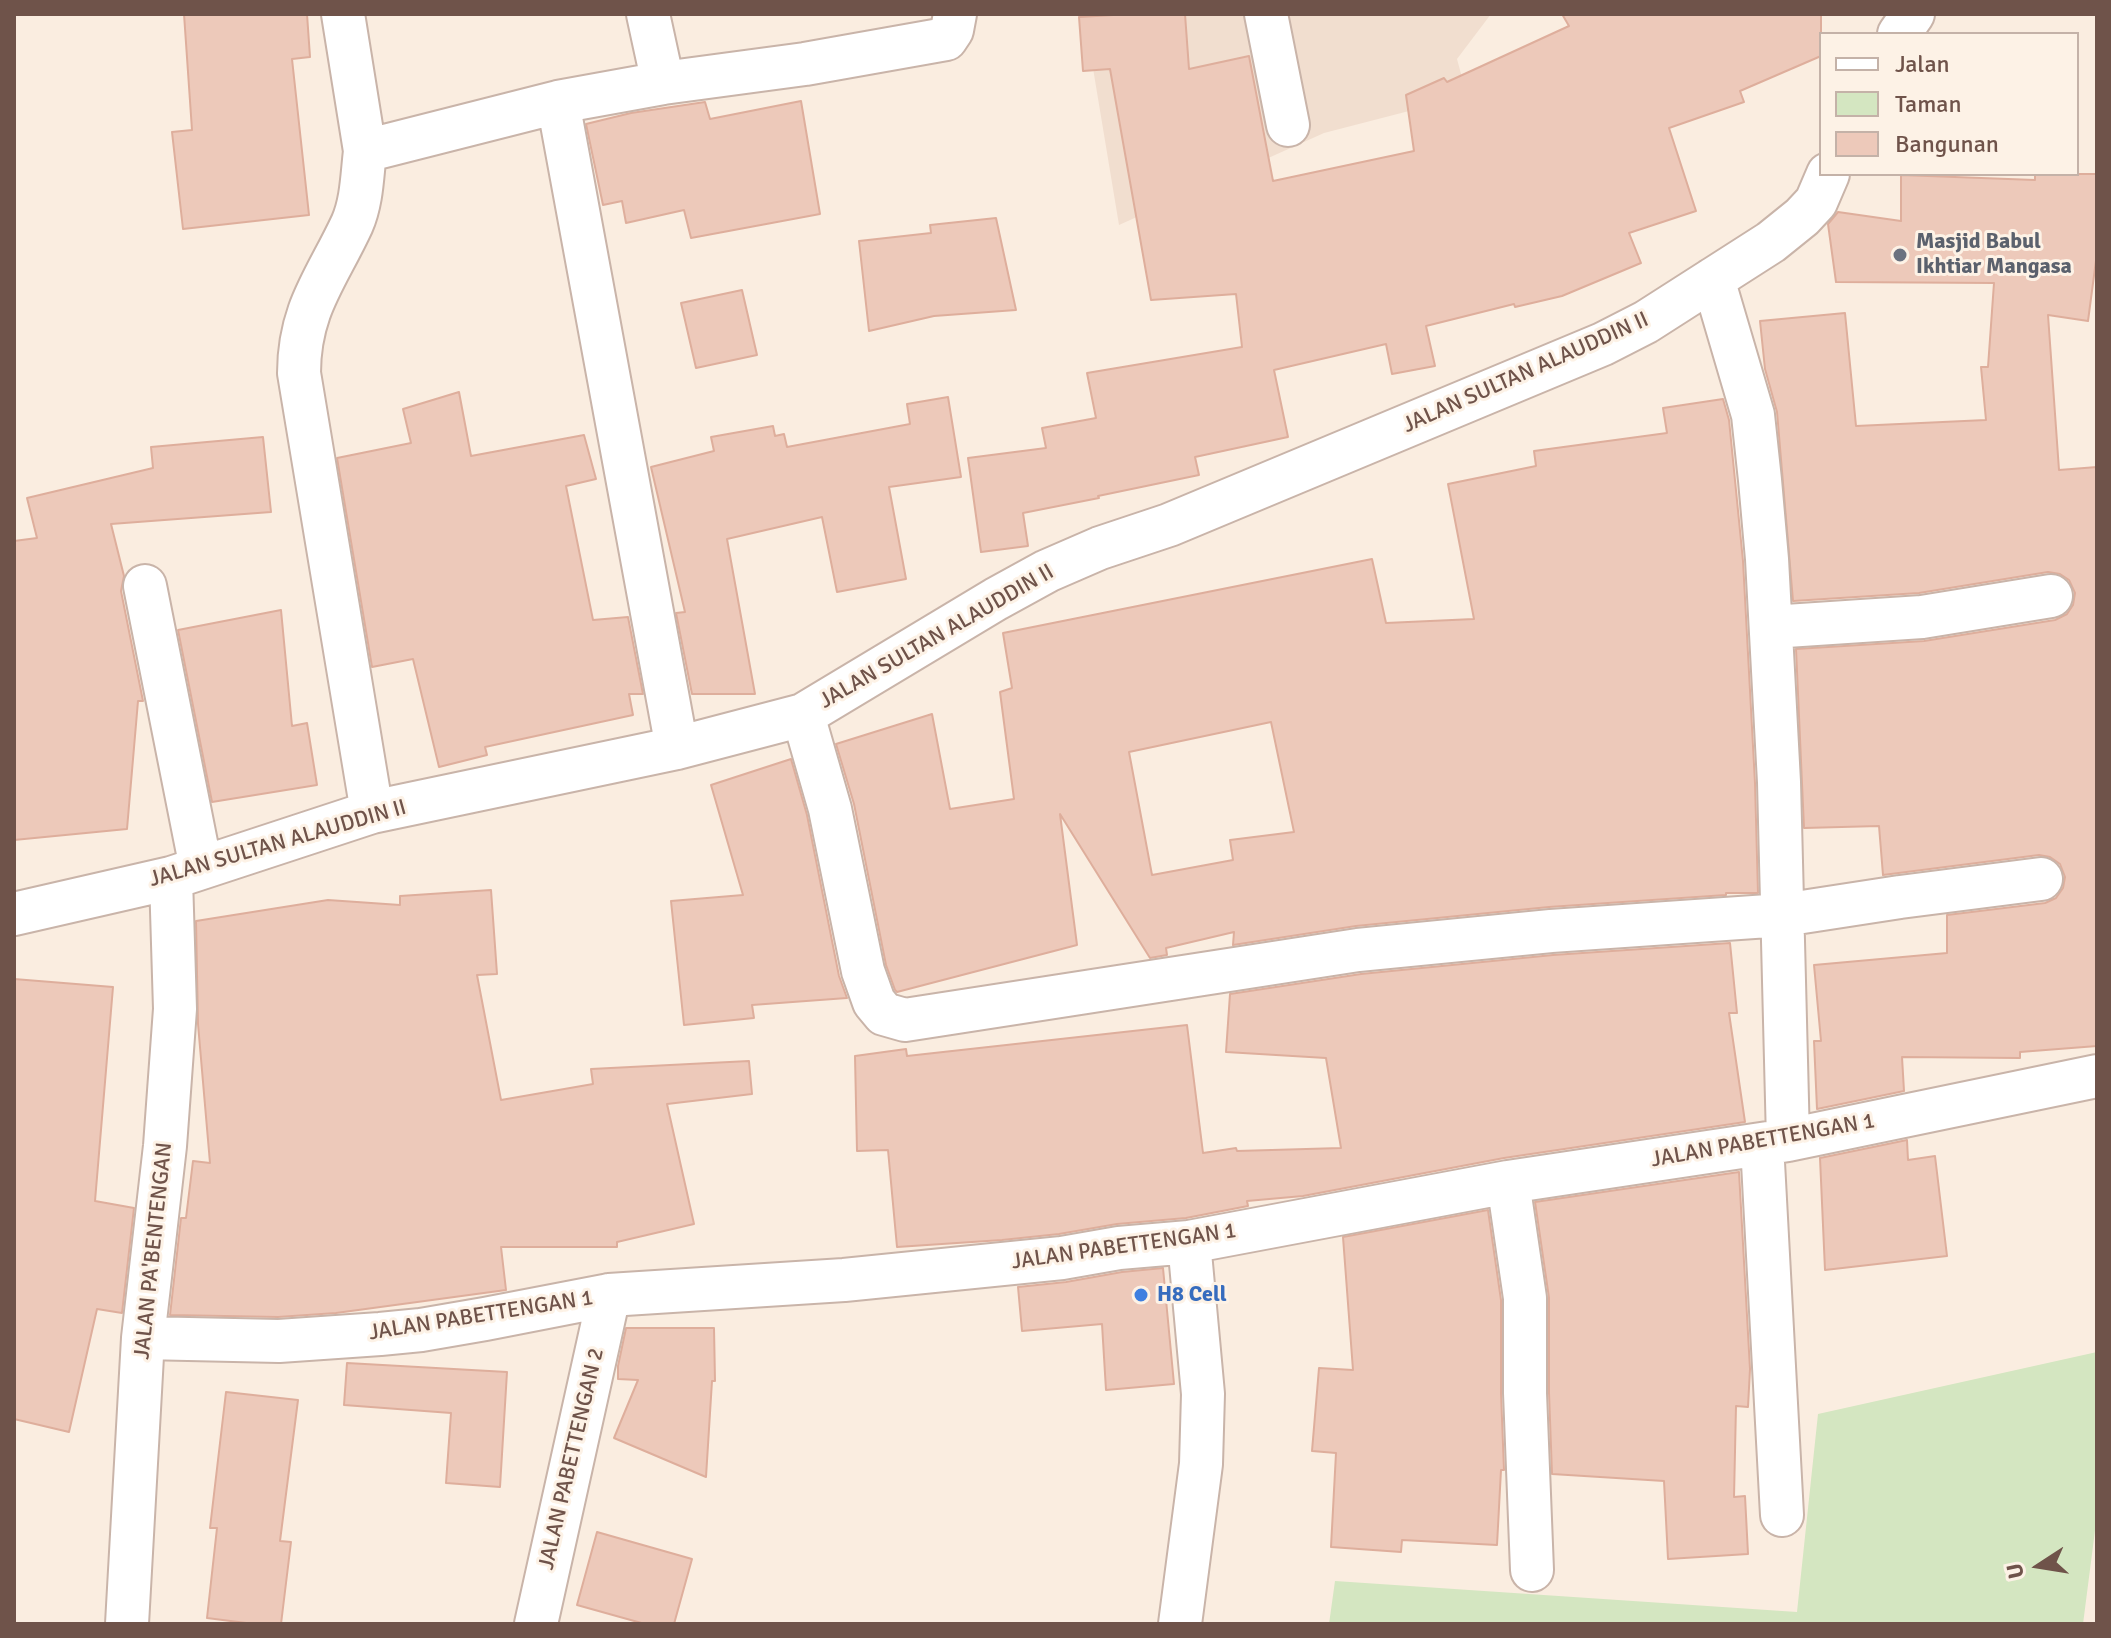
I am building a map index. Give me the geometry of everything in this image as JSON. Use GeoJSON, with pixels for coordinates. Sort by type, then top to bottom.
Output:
{"type":"FeatureCollection","features":[{"type":"Feature","properties":{"kind":"street"},"geometry":{"type":"LineString","coordinates":[[343,14],[365,151],[359,203],[308,311],[299,352],[299,373],[372,812]]}},
{"type":"Feature","properties":{"kind":"street"},"geometry":{"type":"LineString","coordinates":[[648,14],[663,83]]}},
{"type":"Feature","properties":{"kind":"street"},"geometry":{"type":"LineString","coordinates":[[365,151],[558,102],[946,39],[952,30],[955,14]]}},
{"type":"Feature","properties":{"kind":"street"},"geometry":{"type":"LineString","coordinates":[[1266,14],[1288,125]]}},
{"type":"Feature","properties":{"kind":"street"},"geometry":{"type":"LineString","coordinates":[[1900,32],[1913,14]]}},
{"type":"Feature","properties":{"kind":"street"},"geometry":{"type":"LineString","coordinates":[[558,102],[677,748]]}},
{"type":"Feature","properties":{"kind":"street","name":"JALAN SULTAN ALAUDDIN II"},"geometry":{"type":"LineString","coordinates":[[14,914],[186,873],[372,812],[677,748],[803,715],[1047,571],[1100,548],[1169,525],[1603,344],[1646,322],[1771,242],[1816,202],[1827,176]]}},
{"type":"Feature","properties":{"kind":"street"},"geometry":{"type":"LineString","coordinates":[[1713,279],[1753,415],[1771,627],[1783,915],[1775,1142],[1782,1515]]}},
{"type":"Feature","properties":{"kind":"street","name":"JALAN PA'BENTENGAN"},"geometry":{"type":"LineString","coordinates":[[127,1624],[143,1338],[165,1146],[186,873],[145,586]]}},
{"type":"Feature","properties":{"kind":"street"},"geometry":{"type":"LineString","coordinates":[[1771,627],[1922,617],[2051,596]]}},
{"type":"Feature","properties":{"kind":"street"},"geometry":{"type":"LineString","coordinates":[[803,715],[830,809],[863,971],[879,1010],[905,1020],[1358,950],[1551,931],[1783,915],[2041,879]]}},
{"type":"Feature","properties":{"kind":"street","name":"JALAN PABETTENGAN 1"},"geometry":{"type":"LineString","coordinates":[[143,1338],[279,1341],[380,1334],[421,1330],[609,1295],[844,1280],[1189,1242],[1508,1182],[1775,1142],[2097,1076]]}},
{"type":"Feature","properties":{"kind":"street"},"geometry":{"type":"LineString","coordinates":[[1508,1182],[1525,1298],[1525,1393],[1532,1570]]}},
{"type":"Feature","properties":{"kind":"street"},"geometry":{"type":"LineString","coordinates":[[1180,1624],[1201,1464],[1203,1394],[1189,1242]]}},
{"type":"Feature","properties":{"kind":"street","name":"JALAN PABETTENGAN 2"},"geometry":{"type":"LineString","coordinates":[[536,1624],[609,1295]]}},
{"type":"Feature","properties":{"kind":"shaded area"},"geometry":{"type":"Polygon","coordinates":[[[1084,14],[1491,14],[1457,59],[1467,96],[1324,133],[1119,225],[1084,14]]]}},
{"type":"Feature","properties":{"kind":"green space"},"geometry":{"type":"Polygon","coordinates":[[[2097,1352],[2097,1515],[2083,1624],[1329,1624],[1335,1581],[1797,1612],[1818,1414],[2097,1352]]]}},
{"type":"Feature","properties":{"kind":"building"},"geometry":{"type":"Polygon","coordinates":[[[184,14],[307,14],[310,57],[292,59],[309,215],[183,229],[172,132],[192,130],[184,14]]]}},
{"type":"Feature","properties":{"kind":"building"},"geometry":{"type":"Polygon","coordinates":[[[1185,14],[1189,69],[1249,56],[1273,181],[1414,151],[1406,95],[1444,78],[1447,82],[1569,26],[1562,14],[1821,14],[1821,32],[1819,57],[1740,91],[1744,102],[1669,128],[1696,211],[1629,233],[1641,263],[1562,296],[1515,307],[1514,304],[1426,326],[1435,366],[1392,374],[1386,344],[1274,370],[1288,437],[1195,457],[1199,475],[1023,513],[1028,546],[981,552],[968,458],[1046,448],[1042,428],[1096,418],[1087,373],[1242,347],[1236,294],[1151,300],[1110,69],[1083,71],[1079,17],[1185,14]]]}},
{"type":"Feature","properties":{"kind":"building"},"geometry":{"type":"Polygon","coordinates":[[[801,101],[820,214],[691,238],[684,210],[626,223],[622,201],[603,205],[586,124],[631,113],[705,102],[710,119],[801,101]]]}},
{"type":"Feature","properties":{"kind":"building"},"geometry":{"type":"Polygon","coordinates":[[[2097,174],[2097,253],[2088,321],[2048,315],[2059,470],[2097,467],[2097,1046],[2020,1052],[2020,1058],[1902,1057],[1904,1091],[1817,1109],[1814,1041],[1821,1041],[1814,965],[1947,953],[1947,915],[2045,903],[2056,898],[2063,888],[2065,877],[2060,864],[2050,857],[2039,855],[1883,875],[1879,826],[1804,828],[1796,649],[1924,641],[2055,620],[2067,614],[2073,605],[2075,593],[2069,580],[2060,574],[2048,572],[1919,593],[1793,601],[1777,412],[1765,369],[1760,321],[1845,313],[1856,426],[1986,420],[1981,367],[1988,367],[1994,283],[1836,282],[1828,224],[1838,212],[1901,221],[1901,176],[2035,180],[2035,176],[2097,174]]]}},
{"type":"Feature","properties":{"kind":"building"},"geometry":{"type":"Polygon","coordinates":[[[996,218],[1016,310],[934,316],[869,331],[859,241],[931,233],[930,225],[996,218]]]}},
{"type":"Feature","properties":{"kind":"building"},"geometry":{"type":"Polygon","coordinates":[[[742,290],[757,355],[696,368],[681,303],[742,290]]]}},
{"type":"Feature","properties":{"kind":"building"},"geometry":{"type":"Polygon","coordinates":[[[459,392],[471,456],[584,435],[596,479],[566,486],[593,620],[628,617],[643,694],[629,694],[633,715],[485,747],[487,755],[439,767],[413,659],[372,667],[337,458],[411,443],[403,409],[459,392]]]}},
{"type":"Feature","properties":{"kind":"building"},"geometry":{"type":"Polygon","coordinates":[[[948,397],[961,477],[889,487],[906,579],[837,592],[822,517],[727,539],[755,694],[692,694],[676,613],[685,612],[651,467],[714,451],[711,437],[773,426],[775,436],[784,434],[787,447],[910,424],[907,404],[948,397]]]}},
{"type":"Feature","properties":{"kind":"building"},"geometry":{"type":"Polygon","coordinates":[[[1723,399],[1729,420],[1743,561],[1758,893],[1549,907],[1356,926],[1233,945],[1234,932],[1166,948],[1167,955],[1150,958],[1060,814],[1077,945],[897,992],[895,990],[886,965],[854,804],[836,744],[932,714],[950,809],[1014,799],[1000,692],[1012,688],[1003,633],[1372,559],[1386,623],[1474,619],[1448,484],[1536,466],[1534,451],[1667,433],[1663,408],[1723,399]],[[1271,722],[1129,752],[1152,875],[1233,860],[1230,840],[1294,832],[1271,722]]]}},
{"type":"Feature","properties":{"kind":"building"},"geometry":{"type":"Polygon","coordinates":[[[263,437],[271,512],[111,524],[124,576],[121,591],[143,701],[138,701],[127,829],[14,840],[14,541],[37,538],[27,498],[153,468],[151,447],[263,437]]]}},
{"type":"Feature","properties":{"kind":"building"},"geometry":{"type":"Polygon","coordinates":[[[281,610],[292,726],[307,723],[317,785],[212,802],[178,630],[281,610]]]}},
{"type":"Feature","properties":{"kind":"building"},"geometry":{"type":"Polygon","coordinates":[[[791,759],[807,815],[839,976],[847,998],[752,1005],[754,1018],[684,1025],[671,901],[743,895],[711,785],[791,759]]]}},
{"type":"Feature","properties":{"kind":"building"},"geometry":{"type":"Polygon","coordinates":[[[491,890],[497,974],[477,975],[501,1100],[593,1084],[591,1069],[749,1061],[752,1094],[667,1104],[694,1224],[617,1242],[617,1247],[501,1247],[506,1290],[336,1313],[278,1317],[170,1315],[181,1218],[186,1218],[193,1161],[210,1163],[198,1024],[196,921],[328,900],[400,905],[400,896],[491,890]]]}},
{"type":"Feature","properties":{"kind":"building"},"geometry":{"type":"Polygon","coordinates":[[[1730,943],[1737,1013],[1729,1013],[1745,1122],[1504,1158],[1303,1196],[1247,1201],[1248,1206],[1186,1218],[1002,1240],[897,1247],[888,1150],[857,1151],[855,1056],[906,1049],[907,1056],[1187,1025],[1203,1153],[1236,1148],[1237,1151],[1341,1148],[1326,1058],[1226,1052],[1230,994],[1361,974],[1553,955],[1730,943]]]}},
{"type":"Feature","properties":{"kind":"building"},"geometry":{"type":"Polygon","coordinates":[[[14,979],[113,987],[95,1201],[134,1208],[122,1313],[97,1309],[69,1432],[14,1419],[14,979]]]}},
{"type":"Feature","properties":{"kind":"building"},"geometry":{"type":"Polygon","coordinates":[[[1907,1140],[1908,1160],[1935,1156],[1947,1256],[1825,1270],[1820,1158],[1907,1140]]]}},
{"type":"Feature","properties":{"kind":"building"},"geometry":{"type":"Polygon","coordinates":[[[1739,1172],[1750,1369],[1748,1407],[1736,1406],[1734,1497],[1745,1496],[1748,1554],[1668,1559],[1664,1481],[1552,1474],[1549,1298],[1535,1202],[1739,1172]]]}},
{"type":"Feature","properties":{"kind":"building"},"geometry":{"type":"Polygon","coordinates":[[[1488,1210],[1501,1300],[1504,1470],[1501,1470],[1497,1545],[1402,1540],[1401,1552],[1331,1547],[1336,1453],[1312,1451],[1319,1368],[1353,1370],[1343,1237],[1488,1210]]]}},
{"type":"Feature","properties":{"kind":"building"},"geometry":{"type":"Polygon","coordinates":[[[1163,1268],[1174,1384],[1106,1390],[1102,1324],[1022,1331],[1018,1287],[1163,1268]]]}},
{"type":"Feature","properties":{"kind":"building"},"geometry":{"type":"Polygon","coordinates":[[[626,1328],[714,1328],[715,1381],[712,1381],[706,1477],[614,1438],[638,1380],[618,1379],[626,1328]]]}},
{"type":"Feature","properties":{"kind":"building"},"geometry":{"type":"Polygon","coordinates":[[[347,1363],[507,1372],[500,1487],[446,1483],[451,1413],[344,1405],[347,1363]]]}},
{"type":"Feature","properties":{"kind":"building"},"geometry":{"type":"Polygon","coordinates":[[[226,1392],[298,1400],[280,1541],[291,1542],[281,1624],[207,1618],[217,1528],[210,1528],[226,1392]]]}},
{"type":"Feature","properties":{"kind":"building"},"geometry":{"type":"Polygon","coordinates":[[[597,1532],[692,1559],[674,1624],[645,1624],[577,1605],[597,1532]]]}},
{"type":"Feature","properties":{"kind":"place","name":"Masjid Babul Ikhtiar Mangasa"},"geometry":{"type":"Point","coordinates":[1900,255]}},
{"type":"Feature","properties":{"kind":"place","name":"H8 Cell"},"geometry":{"type":"Point","coordinates":[1141,1295]}}]}
